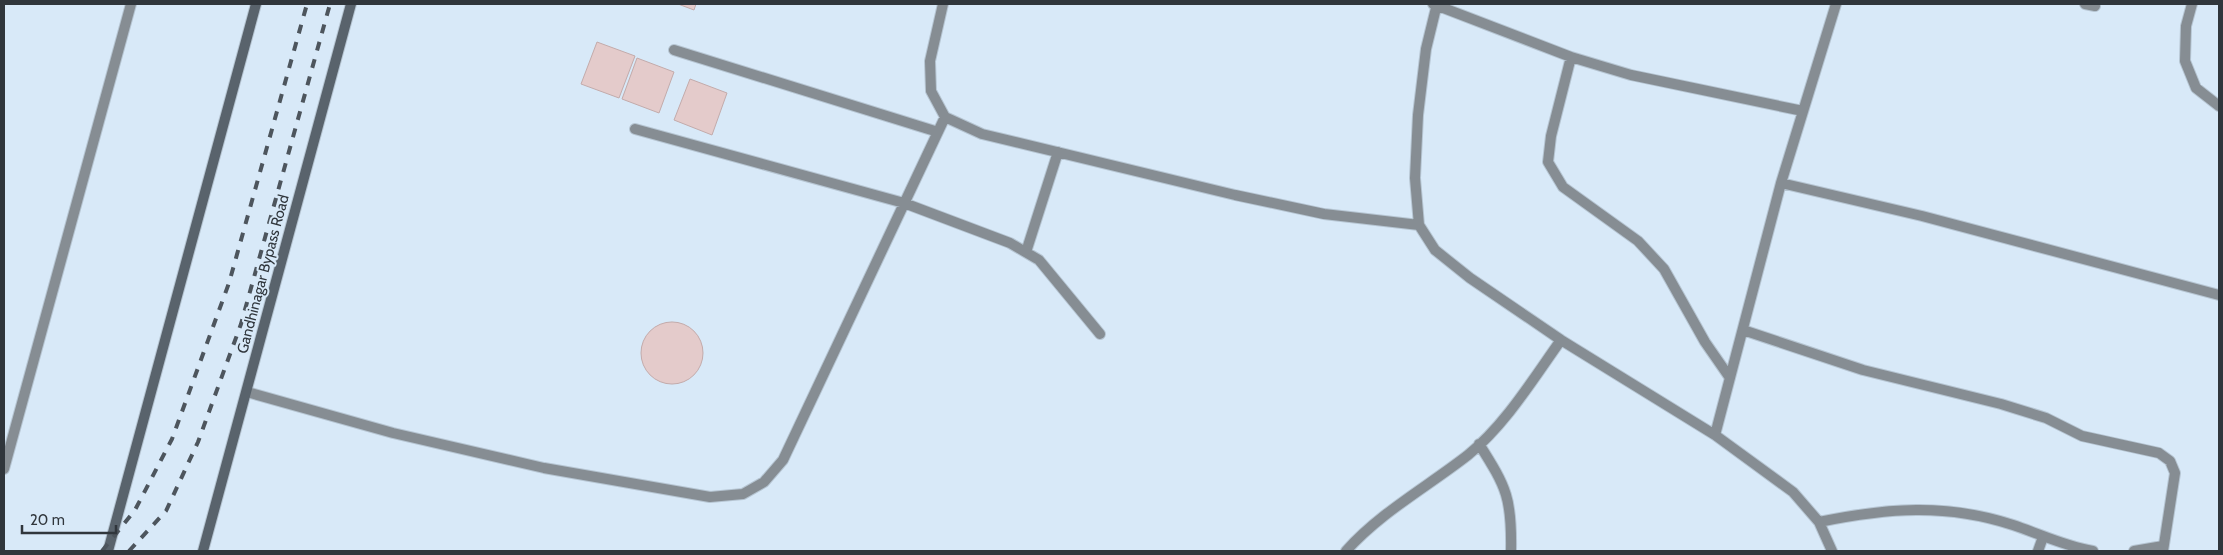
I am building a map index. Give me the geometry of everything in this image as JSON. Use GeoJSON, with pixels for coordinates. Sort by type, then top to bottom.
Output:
{"type":"FeatureCollection","features":[{"type":"Feature","properties":{"kind":"main road"},"geometry":{"type":"LineString","coordinates":[[108,551],[256,4]]}},
{"type":"Feature","properties":{"kind":"main road","name":"Gandhinagar Bypass Road"},"geometry":{"type":"LineString","coordinates":[[203,551],[351,4]]}},
{"type":"Feature","properties":{"kind":"street"},"geometry":{"type":"LineString","coordinates":[[4,469],[131,4]]}},
{"type":"Feature","properties":{"kind":"street"},"geometry":{"type":"LineString","coordinates":[[943,4],[930,61],[932,91],[944,118],[982,134],[1234,195],[1324,214],[1419,225]]}},
{"type":"Feature","properties":{"kind":"street"},"geometry":{"type":"LineString","coordinates":[[1803,111],[1631,75],[1571,57],[1436,4],[1426,48],[1418,115],[1415,178],[1419,225],[1436,250],[1470,278],[1561,340],[1715,435],[1793,492],[1820,522],[1832,551]]}},
{"type":"Feature","properties":{"kind":"street"},"geometry":{"type":"LineString","coordinates":[[1715,435],[1781,183],[1836,4]]}},
{"type":"Feature","properties":{"kind":"street"},"geometry":{"type":"LineString","coordinates":[[2192,4],[2186,26],[2185,61],[2196,88],[2219,106]]}},
{"type":"Feature","properties":{"kind":"street"},"geometry":{"type":"LineString","coordinates":[[674,50],[938,132]]}},
{"type":"Feature","properties":{"kind":"street"},"geometry":{"type":"LineString","coordinates":[[1571,57],[1551,136],[1548,162],[1563,187],[1638,241],[1664,269],[1705,342],[1730,378]]}},
{"type":"Feature","properties":{"kind":"street"},"geometry":{"type":"LineString","coordinates":[[247,392],[393,434],[544,468],[710,497],[743,494],[764,482],[783,460],[944,118]]}},
{"type":"Feature","properties":{"kind":"street"},"geometry":{"type":"LineString","coordinates":[[635,129],[904,202],[976,228],[1039,260],[1100,334]]}},
{"type":"Feature","properties":{"kind":"street"},"geometry":{"type":"LineString","coordinates":[[1026,252],[1058,152]]}},
{"type":"Feature","properties":{"kind":"street"},"geometry":{"type":"LineString","coordinates":[[1781,183],[1922,216],[2219,295]]}},
{"type":"Feature","properties":{"kind":"street"},"geometry":{"type":"LineString","coordinates":[[1743,330],[1863,370],[2010,407],[2046,418],[2082,436],[2159,453],[2170,461],[2175,473],[2174,492],[2163,548],[2134,551]]}},
{"type":"Feature","properties":{"kind":"street"},"geometry":{"type":"LineString","coordinates":[[1346,551],[1362,533],[1420,488],[1469,454],[1504,419],[1561,340]]}},
{"type":"Feature","properties":{"kind":"street"},"geometry":{"type":"LineString","coordinates":[[1479,444],[1498,474],[1508,495],[1512,518],[1511,551]]}},
{"type":"Feature","properties":{"kind":"street"},"geometry":{"type":"LineString","coordinates":[[1820,522],[1862,513],[1906,510],[1960,512],[2013,525],[2069,547],[2093,551]]}},
{"type":"Feature","properties":{"kind":"street"},"geometry":{"type":"LineString","coordinates":[[2038,551],[2043,537]]}},
{"type":"Feature","properties":{"kind":"building"},"geometry":{"type":"Polygon","coordinates":[[[678,4],[696,4],[694,10],[678,4]]]}},
{"type":"Feature","properties":{"kind":"building"},"geometry":{"type":"Polygon","coordinates":[[[597,42],[635,56],[619,98],[581,84],[597,42]]]}},
{"type":"Feature","properties":{"kind":"building"},"geometry":{"type":"Polygon","coordinates":[[[637,58],[674,72],[659,113],[622,99],[637,58]]]}},
{"type":"Feature","properties":{"kind":"building"},"geometry":{"type":"Polygon","coordinates":[[[690,79],[727,93],[712,135],[674,120],[690,79]]]}},
{"type":"Feature","properties":{"kind":"building"},"geometry":{"type":"Polygon","coordinates":[[[672,322],[684,324],[694,331],[701,341],[703,353],[701,365],[694,375],[684,382],[672,384],[660,382],[650,375],[643,365],[641,353],[643,341],[650,331],[660,324],[672,322]]]}},
{"type":"Feature","properties":{"kind":"railway"},"geometry":{"type":"LineString","coordinates":[[102,551],[135,510],[172,439],[229,283],[307,4]]}},
{"type":"Feature","properties":{"kind":"railway"},"geometry":{"type":"LineString","coordinates":[[129,551],[166,511],[198,442],[241,324],[330,4]]}}]}
